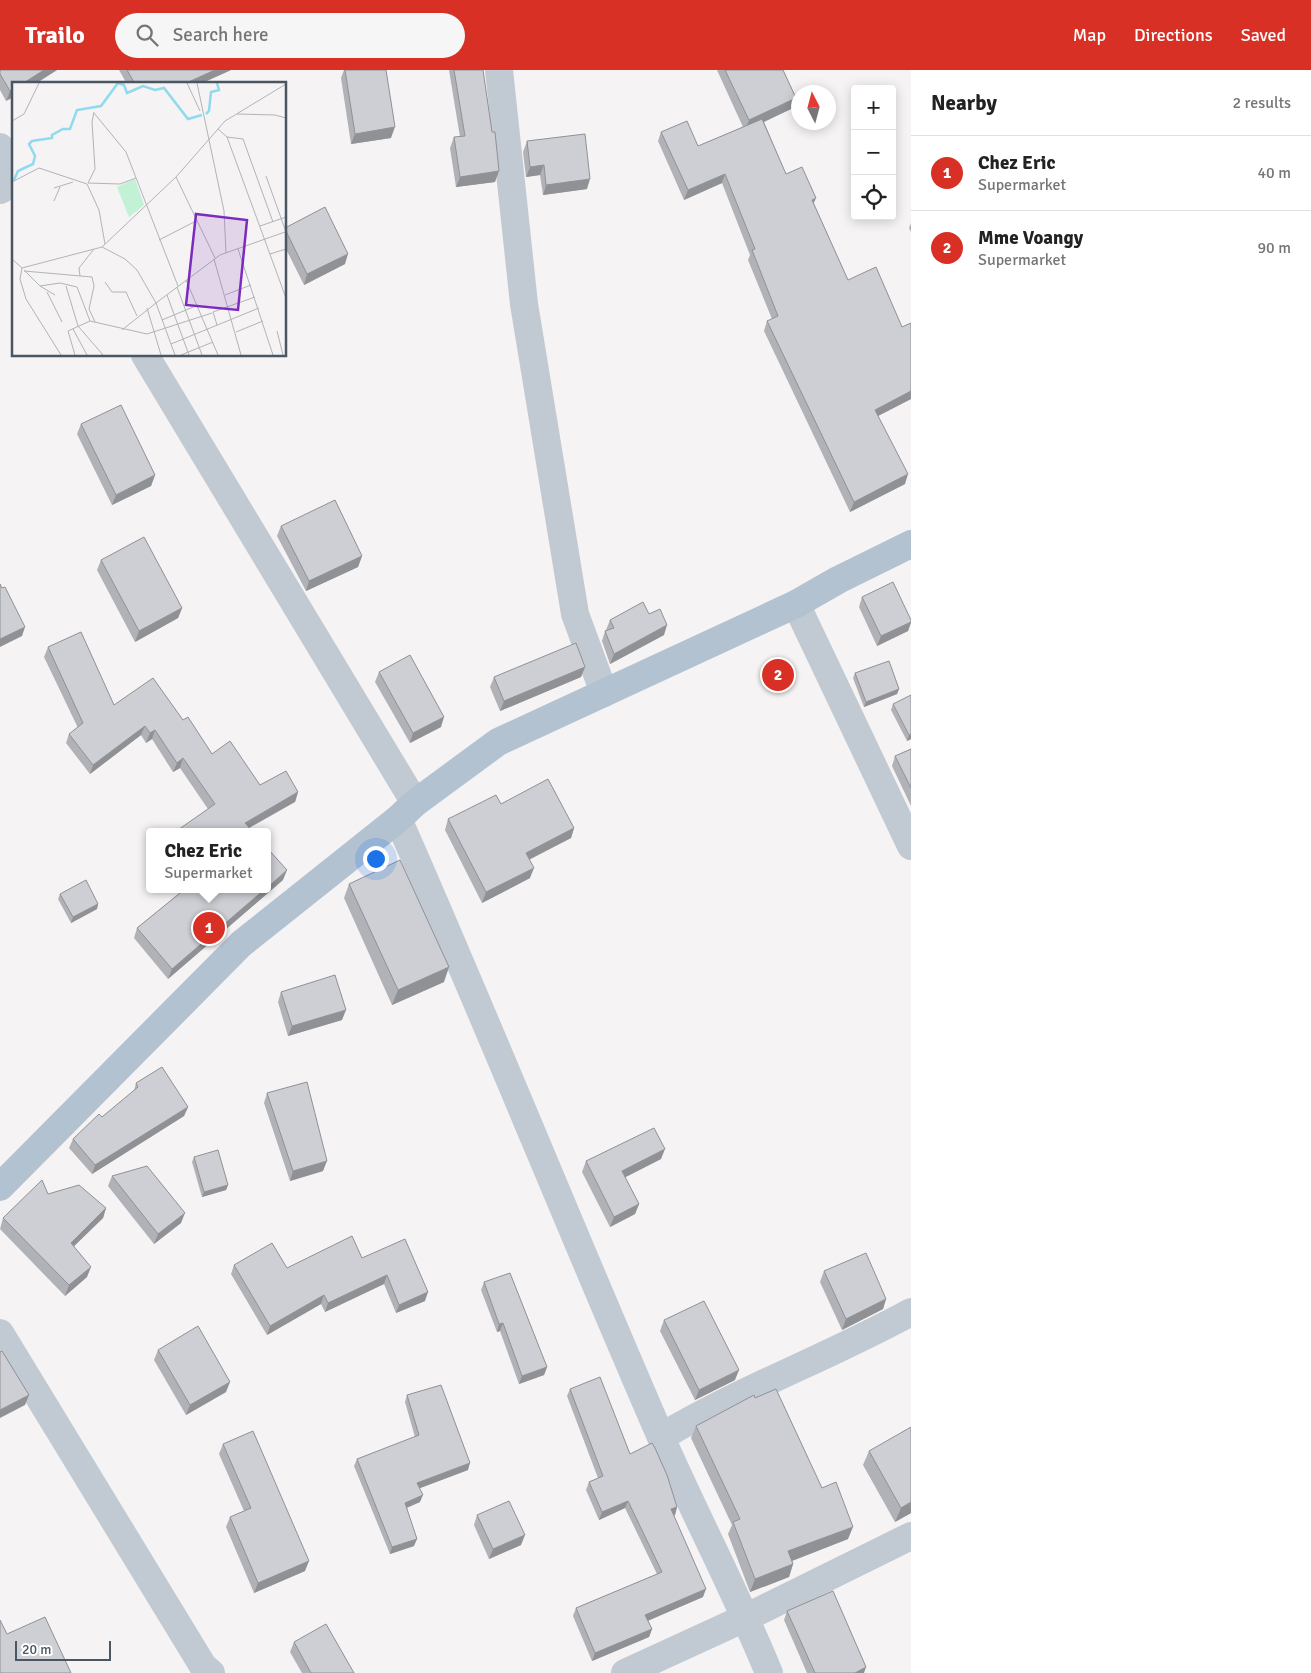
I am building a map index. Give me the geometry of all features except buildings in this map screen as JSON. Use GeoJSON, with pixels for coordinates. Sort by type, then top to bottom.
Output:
{"type":"FeatureCollection","features":[{"type":"Feature","properties":{"kind":"main road"},"geometry":{"type":"LineString","coordinates":[[0,1187],[241,944],[407,811],[498,742],[796,604],[838,580],[911,544]]}},
{"type":"Feature","properties":{"kind":"street"},"geometry":{"type":"LineString","coordinates":[[498,70],[524,304],[575,614],[604,694]]}},
{"type":"Feature","properties":{"kind":"street"},"geometry":{"type":"LineString","coordinates":[[0,147],[12,167]]}},
{"type":"Feature","properties":{"kind":"street"},"geometry":{"type":"LineString","coordinates":[[0,190],[12,183]]}},
{"type":"Feature","properties":{"kind":"street"},"geometry":{"type":"LineString","coordinates":[[146,356],[407,811],[459,956],[660,1437],[747,1617],[769,1673]]}},
{"type":"Feature","properties":{"kind":"street"},"geometry":{"type":"LineString","coordinates":[[796,604],[911,846]]}},
{"type":"Feature","properties":{"kind":"street"},"geometry":{"type":"LineString","coordinates":[[660,1437],[702,1412],[868,1335],[911,1312]]}},
{"type":"Feature","properties":{"kind":"street"},"geometry":{"type":"LineString","coordinates":[[0,1333],[202,1671]]}},
{"type":"Feature","properties":{"kind":"street"},"geometry":{"type":"LineString","coordinates":[[625,1673],[747,1617],[911,1536]]}},
{"type":"Feature","properties":{"kind":"place","name":"Mme Voangy"},"geometry":{"type":"Point","coordinates":[778,675]}},
{"type":"Feature","properties":{"kind":"place","name":"Chez Eric"},"geometry":{"type":"Point","coordinates":[209,928]}}]}
